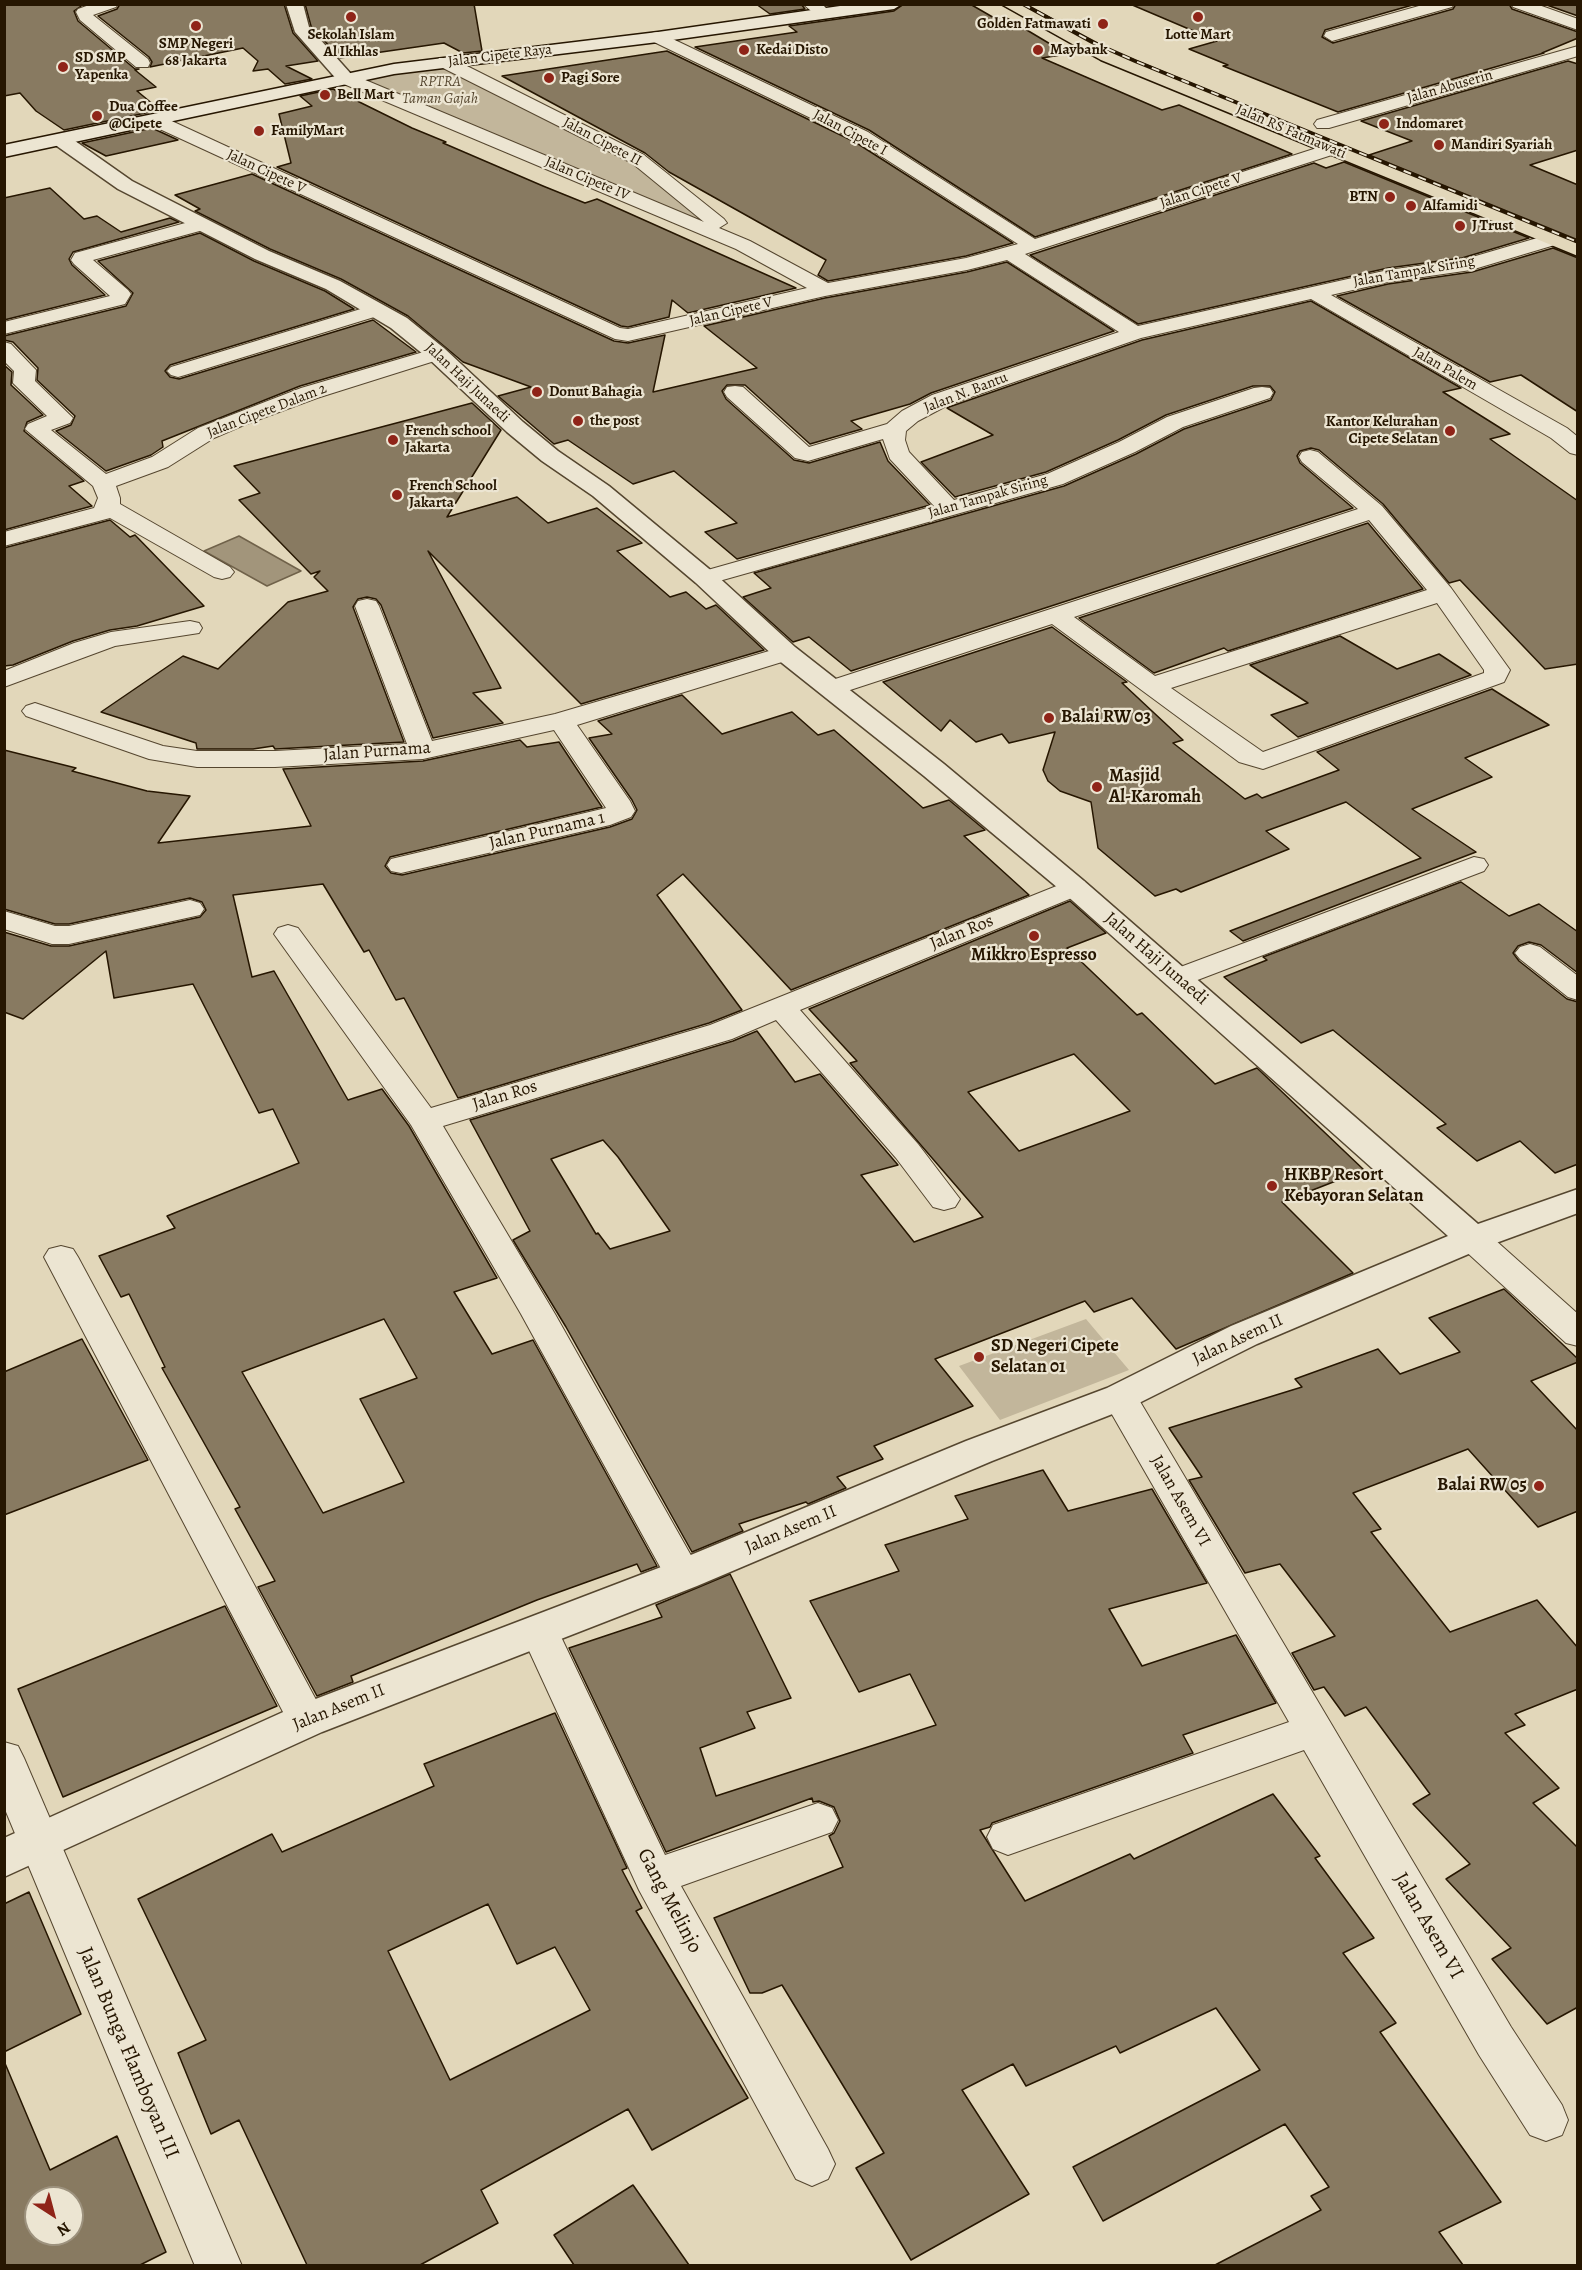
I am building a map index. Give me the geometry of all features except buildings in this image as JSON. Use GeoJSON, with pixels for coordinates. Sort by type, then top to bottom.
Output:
{"type":"FeatureCollection","features":[{"type":"Feature","properties":{"kind":"main road","name":"Jalan RS Fatmawati"},"geometry":{"type":"LineString","coordinates":[[1009,4],[1107,56],[1578,250]]}},
{"type":"Feature","properties":{"kind":"main road","name":"Jalan RS Fatmawati"},"geometry":{"type":"LineString","coordinates":[[1302,115],[1355,137]]}},
{"type":"Feature","properties":{"kind":"street"},"geometry":{"type":"LineString","coordinates":[[110,4],[84,12],[86,17],[142,63]]}},
{"type":"Feature","properties":{"kind":"street"},"geometry":{"type":"LineString","coordinates":[[294,4],[301,28],[345,78]]}},
{"type":"Feature","properties":{"kind":"street","name":"Jalan Cipete Raya"},"geometry":{"type":"LineString","coordinates":[[4,151],[157,121],[345,78],[445,62],[658,37],[818,9],[894,4]]}},
{"type":"Feature","properties":{"kind":"street"},"geometry":{"type":"LineString","coordinates":[[1332,36],[1446,4]]}},
{"type":"Feature","properties":{"kind":"street"},"geometry":{"type":"LineString","coordinates":[[1519,4],[1578,25]]}},
{"type":"Feature","properties":{"kind":"street","name":"Jalan Cipete I"},"geometry":{"type":"LineString","coordinates":[[658,37],[862,136],[1032,245]]}},
{"type":"Feature","properties":{"kind":"street","name":"Jalan Abuserin"},"geometry":{"type":"LineString","coordinates":[[1323,124],[1578,51]]}},
{"type":"Feature","properties":{"kind":"street","name":"Jalan Cipete II"},"geometry":{"type":"LineString","coordinates":[[445,62],[638,159],[743,245]]}},
{"type":"Feature","properties":{"kind":"street","name":"Jalan Cipete IV"},"geometry":{"type":"LineString","coordinates":[[345,78],[743,245],[825,290]]}},
{"type":"Feature","properties":{"kind":"street","name":"Jalan Cipete V"},"geometry":{"type":"LineString","coordinates":[[157,121],[615,333],[640,334],[825,290],[967,264],[1010,253],[1332,149]]}},
{"type":"Feature","properties":{"kind":"street","name":"Jalan Haji Junaedi"},"geometry":{"type":"LineString","coordinates":[[61,140],[125,185],[262,255],[333,285],[399,323],[437,354],[522,433],[601,491],[705,578],[786,653],[832,688],[1074,887],[1473,1239]]}},
{"type":"Feature","properties":{"kind":"street"},"geometry":{"type":"LineString","coordinates":[[4,328],[118,300],[121,294],[81,260],[82,257],[200,225]]}},
{"type":"Feature","properties":{"kind":"street","name":"Jalan Tampak Siring"},"geometry":{"type":"LineString","coordinates":[[1135,333],[1401,273],[1464,266],[1551,240]]}},
{"type":"Feature","properties":{"kind":"street"},"geometry":{"type":"LineString","coordinates":[[1010,253],[1135,333]]}},
{"type":"Feature","properties":{"kind":"street","name":"Jalan Palem"},"geometry":{"type":"LineString","coordinates":[[1312,292],[1568,431],[1578,448]]}},
{"type":"Feature","properties":{"kind":"street"},"geometry":{"type":"LineString","coordinates":[[178,371],[376,310]]}},
{"type":"Feature","properties":{"kind":"street","name":"Jalan N. Bantu"},"geometry":{"type":"LineString","coordinates":[[895,429],[910,416],[940,400],[1135,333]]}},
{"type":"Feature","properties":{"kind":"street"},"geometry":{"type":"LineString","coordinates":[[4,348],[25,370],[24,383],[62,418],[36,429],[103,483],[107,491],[105,510]]}},
{"type":"Feature","properties":{"kind":"street","name":"Jalan Cipete Dalam 2"},"geometry":{"type":"LineString","coordinates":[[103,483],[160,462],[206,433],[243,417],[437,354]]}},
{"type":"Feature","properties":{"kind":"street"},"geometry":{"type":"LineString","coordinates":[[4,376],[25,370]]}},
{"type":"Feature","properties":{"kind":"street"},"geometry":{"type":"LineString","coordinates":[[735,392],[803,453],[808,454],[895,429],[894,440],[898,454],[949,508]]}},
{"type":"Feature","properties":{"kind":"street","name":"Jalan Tampak Siring"},"geometry":{"type":"LineString","coordinates":[[705,578],[1054,479],[1127,447],[1175,422],[1262,393]]}},
{"type":"Feature","properties":{"kind":"street"},"geometry":{"type":"LineString","coordinates":[[1054,615],[1248,756],[1268,760],[1495,677],[1497,670],[1442,593],[1374,512],[1310,457]]}},
{"type":"Feature","properties":{"kind":"street"},"geometry":{"type":"LineString","coordinates":[[4,539],[105,510],[222,572]]}},
{"type":"Feature","properties":{"kind":"street"},"geometry":{"type":"LineString","coordinates":[[832,688],[1374,512]]}},
{"type":"Feature","properties":{"kind":"street"},"geometry":{"type":"LineString","coordinates":[[1150,686],[1442,593]]}},
{"type":"Feature","properties":{"kind":"street"},"geometry":{"type":"LineString","coordinates":[[367,606],[423,751]]}},
{"type":"Feature","properties":{"kind":"street"},"geometry":{"type":"LineString","coordinates":[[4,680],[111,639],[190,628]]}},
{"type":"Feature","properties":{"kind":"street","name":"Jalan Purnama"},"geometry":{"type":"LineString","coordinates":[[35,711],[158,753],[197,759],[275,759],[423,751],[561,721],[786,653]]}},
{"type":"Feature","properties":{"kind":"street","name":"Jalan Purnama 1"},"geometry":{"type":"LineString","coordinates":[[401,865],[610,817],[621,811],[617,801],[561,721]]}},
{"type":"Feature","properties":{"kind":"street"},"geometry":{"type":"LineString","coordinates":[[1177,978],[1474,865]]}},
{"type":"Feature","properties":{"kind":"street","name":"Jalan Ros"},"geometry":{"type":"LineString","coordinates":[[424,1120],[721,1032],[1074,887]]}},
{"type":"Feature","properties":{"kind":"street"},"geometry":{"type":"LineString","coordinates":[[4,919],[52,935],[69,935],[190,909]]}},
{"type":"Feature","properties":{"kind":"street"},"geometry":{"type":"LineString","coordinates":[[288,933],[424,1120],[538,1314],[683,1575]]}},
{"type":"Feature","properties":{"kind":"street"},"geometry":{"type":"LineString","coordinates":[[1530,953],[1578,991]]}},
{"type":"Feature","properties":{"kind":"street"},"geometry":{"type":"LineString","coordinates":[[781,1007],[907,1151],[944,1199]]}},
{"type":"Feature","properties":{"kind":"street","name":"Jalan Asem II"},"geometry":{"type":"LineString","coordinates":[[21,1850],[307,1720],[683,1575],[979,1451],[1120,1397],[1244,1335],[1473,1239],[1578,1200]]}},
{"type":"Feature","properties":{"kind":"street"},"geometry":{"type":"LineString","coordinates":[[1473,1239],[1578,1334]]}},
{"type":"Feature","properties":{"kind":"street"},"geometry":{"type":"LineString","coordinates":[[61,1257],[307,1720]]}},
{"type":"Feature","properties":{"kind":"street","name":"Jalan Asem VI"},"geometry":{"type":"LineString","coordinates":[[1120,1397],[1495,2041],[1546,2120]]}},
{"type":"Feature","properties":{"kind":"street","name":"Gang Melinjo"},"geometry":{"type":"LineString","coordinates":[[539,1631],[654,1877],[812,2164]]}},
{"type":"Feature","properties":{"kind":"street"},"geometry":{"type":"LineString","coordinates":[[1008,1837],[1313,1730]]}},
{"type":"Feature","properties":{"kind":"street","name":"Jalan Bunga Flamboyan III"},"geometry":{"type":"LineString","coordinates":[[4,1758],[21,1850],[219,2265]]}},
{"type":"Feature","properties":{"kind":"street"},"geometry":{"type":"LineString","coordinates":[[654,1877],[818,1820]]}},
{"type":"Feature","properties":{"kind":"green space","name":"RPTRA Taman Gajah"},"geometry":{"type":"Polygon","coordinates":[[[440,65],[625,157],[714,228],[351,79],[440,65]]]}},
{"type":"Feature","properties":{"kind":"green space"},"geometry":{"type":"Polygon","coordinates":[[[1086,1319],[1129,1370],[1000,1420],[959,1366],[1086,1319]]]}},
{"type":"Feature","properties":{"kind":"shaded area"},"geometry":{"type":"Polygon","coordinates":[[[239,536],[301,571],[267,586],[204,551],[239,536]]]}},
{"type":"Feature","properties":{"kind":"railway"},"geometry":{"type":"LineString","coordinates":[[1023,4],[1092,42],[1135,61],[1578,242]]}},
{"type":"Feature","properties":{"kind":"place","name":"Sekolah Islam Al Ikhlas"},"geometry":{"type":"Point","coordinates":[351,17]}},
{"type":"Feature","properties":{"kind":"place","name":"Lotte Mart"},"geometry":{"type":"Point","coordinates":[1198,17]}},
{"type":"Feature","properties":{"kind":"place","name":"Golden Fatmawati"},"geometry":{"type":"Point","coordinates":[1103,24]}},
{"type":"Feature","properties":{"kind":"place","name":"SMP Negeri 68 Jakarta"},"geometry":{"type":"Point","coordinates":[196,26]}},
{"type":"Feature","properties":{"kind":"place","name":"Kedai Disto"},"geometry":{"type":"Point","coordinates":[744,50]}},
{"type":"Feature","properties":{"kind":"place","name":"Maybank"},"geometry":{"type":"Point","coordinates":[1038,50]}},
{"type":"Feature","properties":{"kind":"place","name":"SD SMP Yapenka"},"geometry":{"type":"Point","coordinates":[63,67]}},
{"type":"Feature","properties":{"kind":"place","name":"Pagi Sore"},"geometry":{"type":"Point","coordinates":[549,78]}},
{"type":"Feature","properties":{"kind":"place","name":"Bell Mart"},"geometry":{"type":"Point","coordinates":[325,95]}},
{"type":"Feature","properties":{"kind":"place","name":"Dua Coffee @Cipete"},"geometry":{"type":"Point","coordinates":[97,116]}},
{"type":"Feature","properties":{"kind":"place","name":"Indomaret"},"geometry":{"type":"Point","coordinates":[1384,124]}},
{"type":"Feature","properties":{"kind":"place","name":"FamilyMart"},"geometry":{"type":"Point","coordinates":[259,131]}},
{"type":"Feature","properties":{"kind":"place","name":"Mandiri Syariah"},"geometry":{"type":"Point","coordinates":[1439,145]}},
{"type":"Feature","properties":{"kind":"place","name":"BTN"},"geometry":{"type":"Point","coordinates":[1390,197]}},
{"type":"Feature","properties":{"kind":"place","name":"Alfamidi"},"geometry":{"type":"Point","coordinates":[1411,206]}},
{"type":"Feature","properties":{"kind":"place","name":"J Trust"},"geometry":{"type":"Point","coordinates":[1460,226]}},
{"type":"Feature","properties":{"kind":"place","name":"Donut Bahagia"},"geometry":{"type":"Point","coordinates":[537,392]}},
{"type":"Feature","properties":{"kind":"place","name":"the post"},"geometry":{"type":"Point","coordinates":[578,421]}},
{"type":"Feature","properties":{"kind":"place","name":"Kantor Kelurahan Cipete Selatan"},"geometry":{"type":"Point","coordinates":[1450,431]}},
{"type":"Feature","properties":{"kind":"place","name":"French school Jakarta"},"geometry":{"type":"Point","coordinates":[393,440]}},
{"type":"Feature","properties":{"kind":"place","name":"French School Jakarta"},"geometry":{"type":"Point","coordinates":[397,495]}},
{"type":"Feature","properties":{"kind":"place","name":"Balai RW 03"},"geometry":{"type":"Point","coordinates":[1049,718]}},
{"type":"Feature","properties":{"kind":"place","name":"Masjid Al-Karomah"},"geometry":{"type":"Point","coordinates":[1097,787]}},
{"type":"Feature","properties":{"kind":"place","name":"Mikkro Espresso"},"geometry":{"type":"Point","coordinates":[1034,936]}},
{"type":"Feature","properties":{"kind":"place","name":"HKBP Resort Kebayoran Selatan"},"geometry":{"type":"Point","coordinates":[1272,1186]}},
{"type":"Feature","properties":{"kind":"place","name":"SD Negeri Cipete Selatan 01"},"geometry":{"type":"Point","coordinates":[979,1357]}},
{"type":"Feature","properties":{"kind":"place","name":"Balai RW 05"},"geometry":{"type":"Point","coordinates":[1539,1486]}}]}
